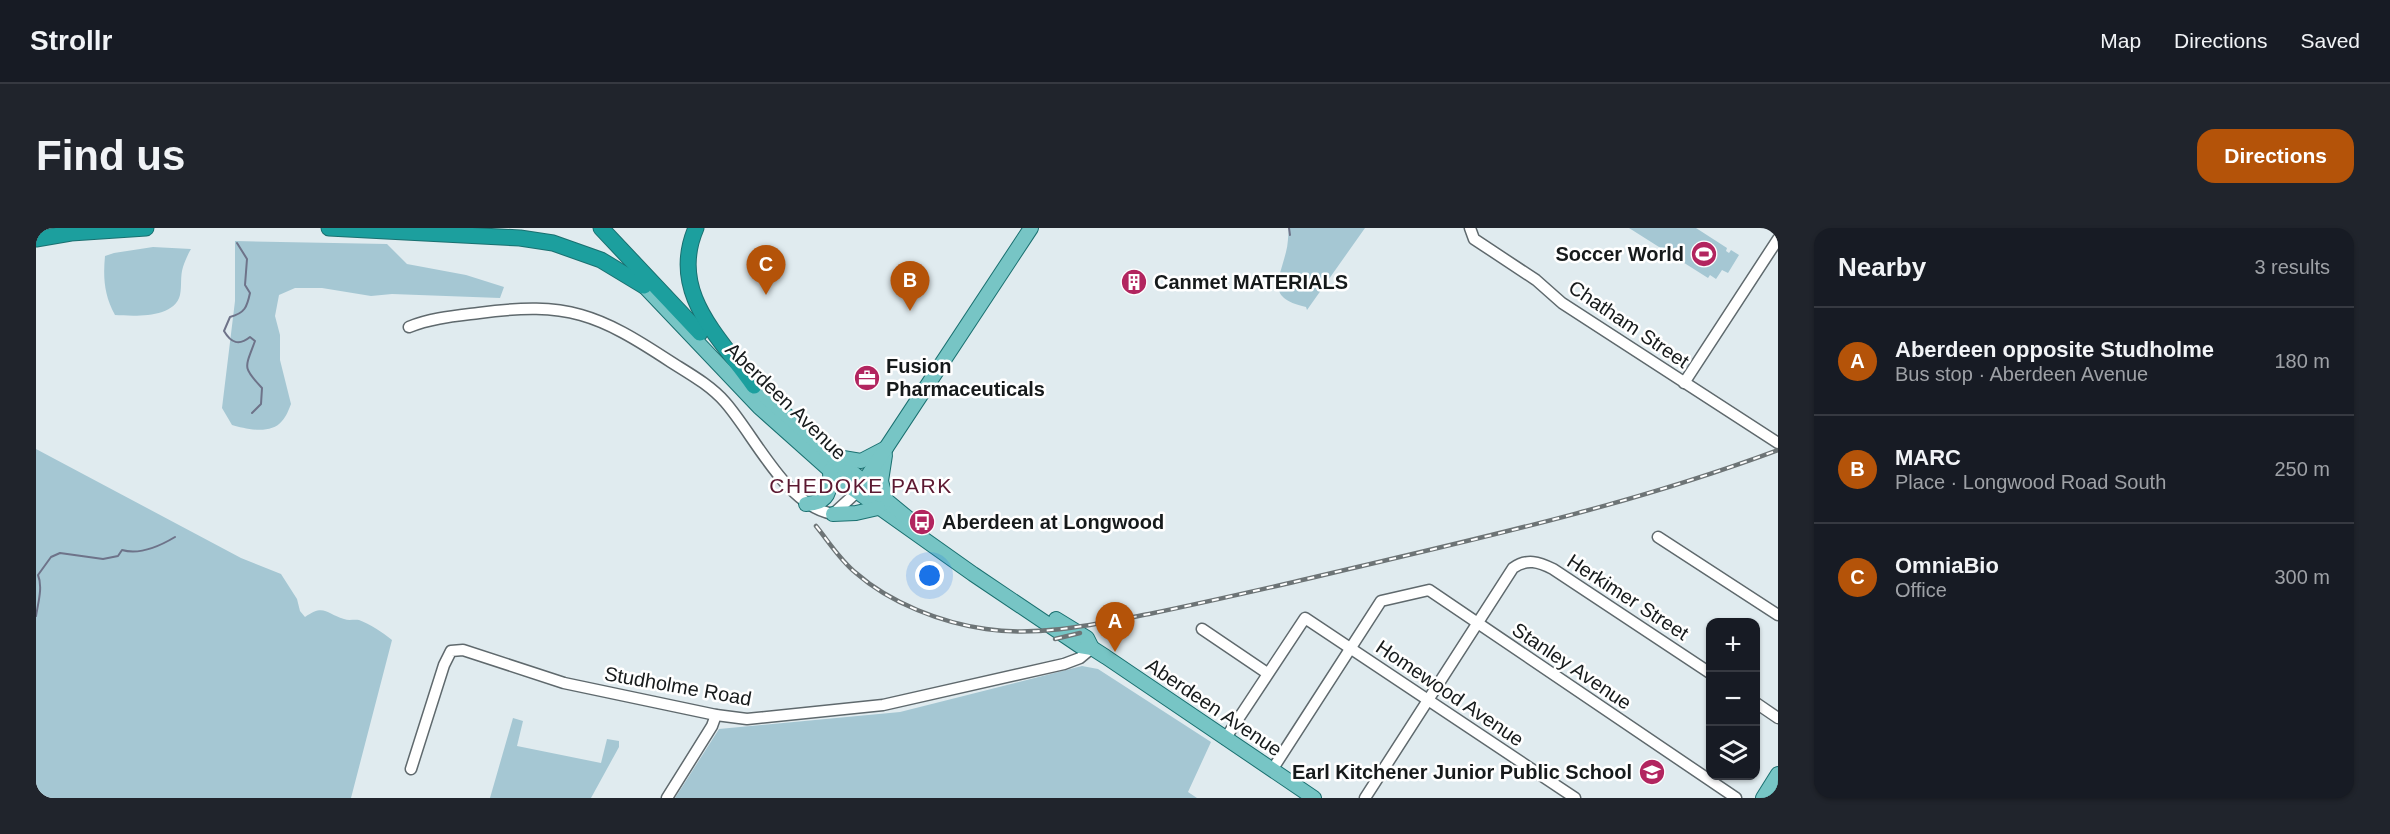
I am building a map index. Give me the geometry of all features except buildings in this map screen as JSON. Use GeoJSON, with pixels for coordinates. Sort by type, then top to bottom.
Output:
{"type":"FeatureCollection","features":[{"type":"Feature","properties":{"kind":"highway"},"geometry":{"type":"LineString","coordinates":[[36,238],[71,233],[146,228]]}},
{"type":"Feature","properties":{"kind":"highway"},"geometry":{"type":"LineString","coordinates":[[329,228],[520,238],[553,243],[601,260],[644,286]]}},
{"type":"Feature","properties":{"kind":"highway"},"geometry":{"type":"LineString","coordinates":[[590,228],[644,286]]}},
{"type":"Feature","properties":{"kind":"highway"},"geometry":{"type":"LineString","coordinates":[[601,228],[700,333]]}},
{"type":"Feature","properties":{"kind":"highway"},"geometry":{"type":"LineString","coordinates":[[696,228],[688,261],[688,273],[694,300],[704,319],[754,386]]}},
{"type":"Feature","properties":{"kind":"main road"},"geometry":{"type":"LineString","coordinates":[[860,487],[1031,228]]}},
{"type":"Feature","properties":{"kind":"main road","name":"Aberdeen Avenue"},"geometry":{"type":"LineString","coordinates":[[644,286],[759,407],[830,471],[860,487],[882,504],[1087,638],[1092,648],[1314,798]]}},
{"type":"Feature","properties":{"kind":"main road","name":"Aberdeen Avenue"},"geometry":{"type":"LineString","coordinates":[[700,333],[754,386],[830,453],[860,487]]}},
{"type":"Feature","properties":{"kind":"main road"},"geometry":{"type":"LineString","coordinates":[[830,453],[848,461],[861,461],[887,448]]}},
{"type":"Feature","properties":{"kind":"main road"},"geometry":{"type":"LineString","coordinates":[[833,514],[856,513],[882,504],[881,481],[887,448]]}},
{"type":"Feature","properties":{"kind":"main road"},"geometry":{"type":"LineString","coordinates":[[806,504],[816,503],[827,495],[831,486],[830,471]]}},
{"type":"Feature","properties":{"kind":"main road"},"geometry":{"type":"LineString","coordinates":[[1763,798],[1778,774]]}},
{"type":"Feature","properties":{"kind":"street","name":"Chatham Street"},"geometry":{"type":"LineString","coordinates":[[1470,228],[1473,239],[1536,280],[1562,303],[1778,443]]}},
{"type":"Feature","properties":{"kind":"street"},"geometry":{"type":"LineString","coordinates":[[1684,383],[1778,239]]}},
{"type":"Feature","properties":{"kind":"street"},"geometry":{"type":"LineString","coordinates":[[409,327],[438,318],[518,308],[563,310],[587,315],[651,348],[717,394],[735,414],[783,479],[806,504],[817,510],[833,514],[860,487]]}},
{"type":"Feature","properties":{"kind":"street"},"geometry":{"type":"LineString","coordinates":[[1658,537],[1778,615]]}},
{"type":"Feature","properties":{"kind":"street","name":"Herkimer Street"},"geometry":{"type":"LineString","coordinates":[[1477,623],[1513,568],[1521,563],[1540,562],[1708,672]]}},
{"type":"Feature","properties":{"kind":"street","name":"Stanley Avenue"},"geometry":{"type":"LineString","coordinates":[[1352,649],[1381,601],[1429,590],[1736,798]]}},
{"type":"Feature","properties":{"kind":"street","name":"Homewood Avenue"},"geometry":{"type":"LineString","coordinates":[[1267,674],[1305,618],[1575,798]]}},
{"type":"Feature","properties":{"kind":"street"},"geometry":{"type":"LineString","coordinates":[[1365,798],[1477,623]]}},
{"type":"Feature","properties":{"kind":"street"},"geometry":{"type":"LineString","coordinates":[[1202,629],[1267,674],[1225,739]]}},
{"type":"Feature","properties":{"kind":"street","name":"Studholme Road"},"geometry":{"type":"LineString","coordinates":[[411,769],[444,664],[451,651],[463,650],[564,682],[716,715],[747,719],[884,705],[1064,664],[1080,658],[1092,648]]}},
{"type":"Feature","properties":{"kind":"street"},"geometry":{"type":"LineString","coordinates":[[1272,770],[1352,649]]}},
{"type":"Feature","properties":{"kind":"street"},"geometry":{"type":"LineString","coordinates":[[1760,706],[1778,718]]}},
{"type":"Feature","properties":{"kind":"street"},"geometry":{"type":"LineString","coordinates":[[667,798],[712,726],[716,715]]}},
{"type":"Feature","properties":{"kind":"shaded area"},"geometry":{"type":"Polygon","coordinates":[[[1289,228],[1365,228],[1307,310],[1306,307],[1285,299],[1278,288],[1289,228]]]}},
{"type":"Feature","properties":{"kind":"shaded area","name":"Soccer World"},"geometry":{"type":"Polygon","coordinates":[[[1629,228],[1696,228],[1727,248],[1726,251],[1729,253],[1731,250],[1739,255],[1728,273],[1722,270],[1716,279],[1710,275],[1708,278],[1629,228]]]}},
{"type":"Feature","properties":{"kind":"shaded area"},"geometry":{"type":"Polygon","coordinates":[[[235,241],[387,244],[407,264],[466,275],[504,287],[500,298],[392,294],[371,296],[322,288],[295,288],[279,295],[275,316],[280,335],[280,360],[291,404],[282,421],[272,428],[258,430],[244,428],[232,425],[222,408],[235,301],[235,241]]]}},
{"type":"Feature","properties":{"kind":"shaded area"},"geometry":{"type":"Polygon","coordinates":[[[153,247],[191,249],[183,267],[180,295],[176,303],[162,312],[152,314],[115,315],[105,286],[105,256],[153,247]]]}},
{"type":"Feature","properties":{"kind":"shaded area"},"geometry":{"type":"Polygon","coordinates":[[[36,449],[241,558],[281,574],[305,617],[317,611],[325,611],[346,620],[363,622],[392,640],[351,798],[36,798],[36,449]]]}},
{"type":"Feature","properties":{"kind":"shaded area"},"geometry":{"type":"Polygon","coordinates":[[[1082,666],[1098,669],[1211,742],[1188,792],[1197,798],[675,798],[719,729],[900,712],[1082,666]]]}},
{"type":"Feature","properties":{"kind":"shaded area"},"geometry":{"type":"Polygon","coordinates":[[[513,718],[523,721],[517,746],[601,763],[607,739],[619,741],[619,747],[591,798],[490,798],[513,718]]]}},
{"type":"Feature","properties":{"kind":"waterway"},"geometry":{"type":"LineString","coordinates":[[1289,228],[1290,235]]}},
{"type":"Feature","properties":{"kind":"waterway"},"geometry":{"type":"LineString","coordinates":[[237,243],[247,259],[245,285],[250,293],[244,309],[239,314],[230,317],[224,331],[236,342],[242,342],[250,337],[255,341],[247,367],[251,376],[262,388],[261,404],[252,413]]}},
{"type":"Feature","properties":{"kind":"waterway"},"geometry":{"type":"LineString","coordinates":[[36,616],[40,590],[38,575],[51,557],[60,553],[103,559],[118,556],[122,550],[149,549],[175,537]]}},
{"type":"Feature","properties":{"kind":"railway"},"geometry":{"type":"LineString","coordinates":[[816,526],[840,557],[856,573],[884,594],[917,610],[952,622],[986,629],[1047,630],[1088,625],[1167,610],[1538,524],[1659,490],[1778,450]]}},
{"type":"Feature","properties":{"kind":"railway"},"geometry":{"type":"LineString","coordinates":[[1055,639],[1080,633]]}},
{"type":"Feature","properties":{"kind":"place","name":"Soccer World"},"geometry":{"type":"Point","coordinates":[1704,254]}},
{"type":"Feature","properties":{"kind":"place","name":"Canmet MATERIALS"},"geometry":{"type":"Point","coordinates":[1134,282]}},
{"type":"Feature","properties":{"kind":"place","name":"OmniaBio"},"geometry":{"type":"Point","coordinates":[766,295]}},
{"type":"Feature","properties":{"kind":"place","name":"MARC"},"geometry":{"type":"Point","coordinates":[910,311]}},
{"type":"Feature","properties":{"kind":"place","name":"Fusion Pharmaceuticals"},"geometry":{"type":"Point","coordinates":[867,378]}},
{"type":"Feature","properties":{"kind":"place","name":"Aberdeen at Longwood"},"geometry":{"type":"Point","coordinates":[922,522]}},
{"type":"Feature","properties":{"kind":"place","name":"Aberdeen opposite Studholme"},"geometry":{"type":"Point","coordinates":[1115,652]}},
{"type":"Feature","properties":{"kind":"place","name":"Earl Kitchener Junior Public School"},"geometry":{"type":"Point","coordinates":[1652,772]}},
{"type":"Feature","properties":{"kind":"district","name":"CHEDOKE PARK"},"geometry":{"type":"Point","coordinates":[861,485]}}]}
